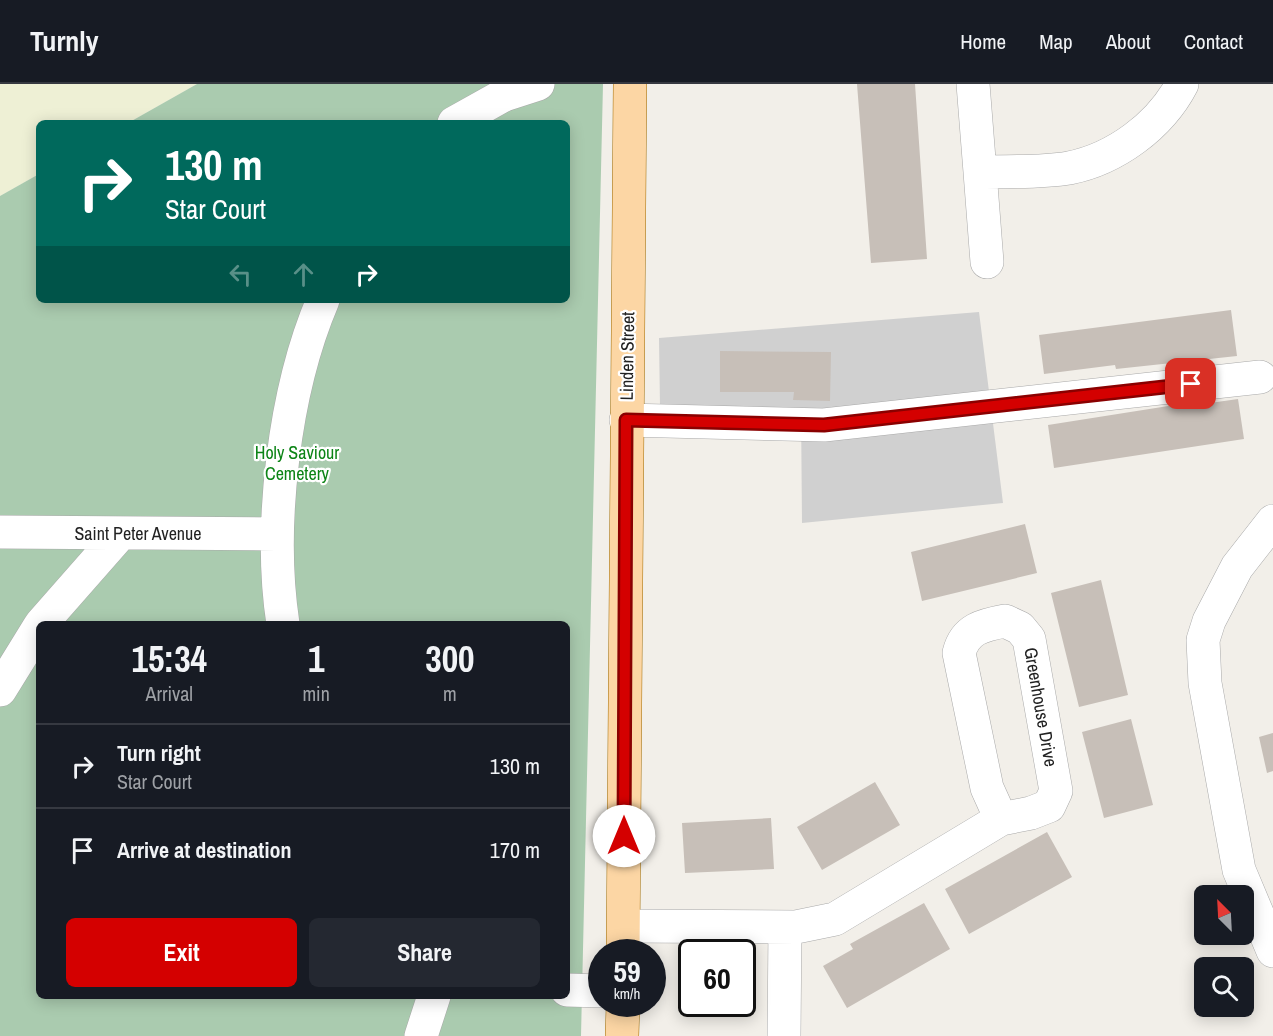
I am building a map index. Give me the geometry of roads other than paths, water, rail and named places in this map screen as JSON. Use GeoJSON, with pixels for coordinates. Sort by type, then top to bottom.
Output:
{"type":"FeatureCollection","features":[{"type":"Feature","properties":{"kind":"main road","name":"Linden Street"},"geometry":{"type":"LineString","coordinates":[[623,939],[630,84]]}},
{"type":"Feature","properties":{"kind":"main road"},"geometry":{"type":"LineString","coordinates":[[622,1017],[622,1036]]}},
{"type":"Feature","properties":{"kind":"street"},"geometry":{"type":"LineString","coordinates":[[459,120],[504,95],[538,84]]}},
{"type":"Feature","properties":{"kind":"street"},"geometry":{"type":"LineString","coordinates":[[973,84],[987,262]]}},
{"type":"Feature","properties":{"kind":"street"},"geometry":{"type":"LineString","coordinates":[[980,172],[1068,168],[1096,160],[1129,143],[1162,112],[1182,84]]}},
{"type":"Feature","properties":{"kind":"street"},"geometry":{"type":"LineString","coordinates":[[283,621],[276,534],[290,414],[315,320],[322,303]]}},
{"type":"Feature","properties":{"kind":"street"},"geometry":{"type":"LineString","coordinates":[[626,420],[824,425],[1260,377]]}},
{"type":"Feature","properties":{"kind":"street"},"geometry":{"type":"LineString","coordinates":[[1273,521],[1237,567],[1209,621],[1203,640],[1205,682],[1239,870],[1273,951]]}},
{"type":"Feature","properties":{"kind":"street","name":"Saint Peter Avenue"},"geometry":{"type":"LineString","coordinates":[[0,532],[276,534]]}},
{"type":"Feature","properties":{"kind":"street"},"geometry":{"type":"LineString","coordinates":[[44,621],[122,533]]}},
{"type":"Feature","properties":{"kind":"street","name":"Greenhouse Drive"},"geometry":{"type":"LineString","coordinates":[[623,939],[785,927],[835,919],[1001,819],[1031,813],[1049,806],[1056,791],[1029,639],[1020,628],[1005,621],[973,630],[962,640],[959,653],[987,788],[1001,819]]}},
{"type":"Feature","properties":{"kind":"street"},"geometry":{"type":"LineString","coordinates":[[0,690],[36,632]]}},
{"type":"Feature","properties":{"kind":"street"},"geometry":{"type":"LineString","coordinates":[[784,1036],[785,927]]}},
{"type":"Feature","properties":{"kind":"street"},"geometry":{"type":"LineString","coordinates":[[570,990],[588,991]]}},
{"type":"Feature","properties":{"kind":"street"},"geometry":{"type":"LineString","coordinates":[[421,1036],[433,999]]}},
{"type":"Feature","properties":{"kind":"park label","name":"Holy Saviour Cemetery"},"geometry":{"type":"Point","coordinates":[297,462]}}]}
